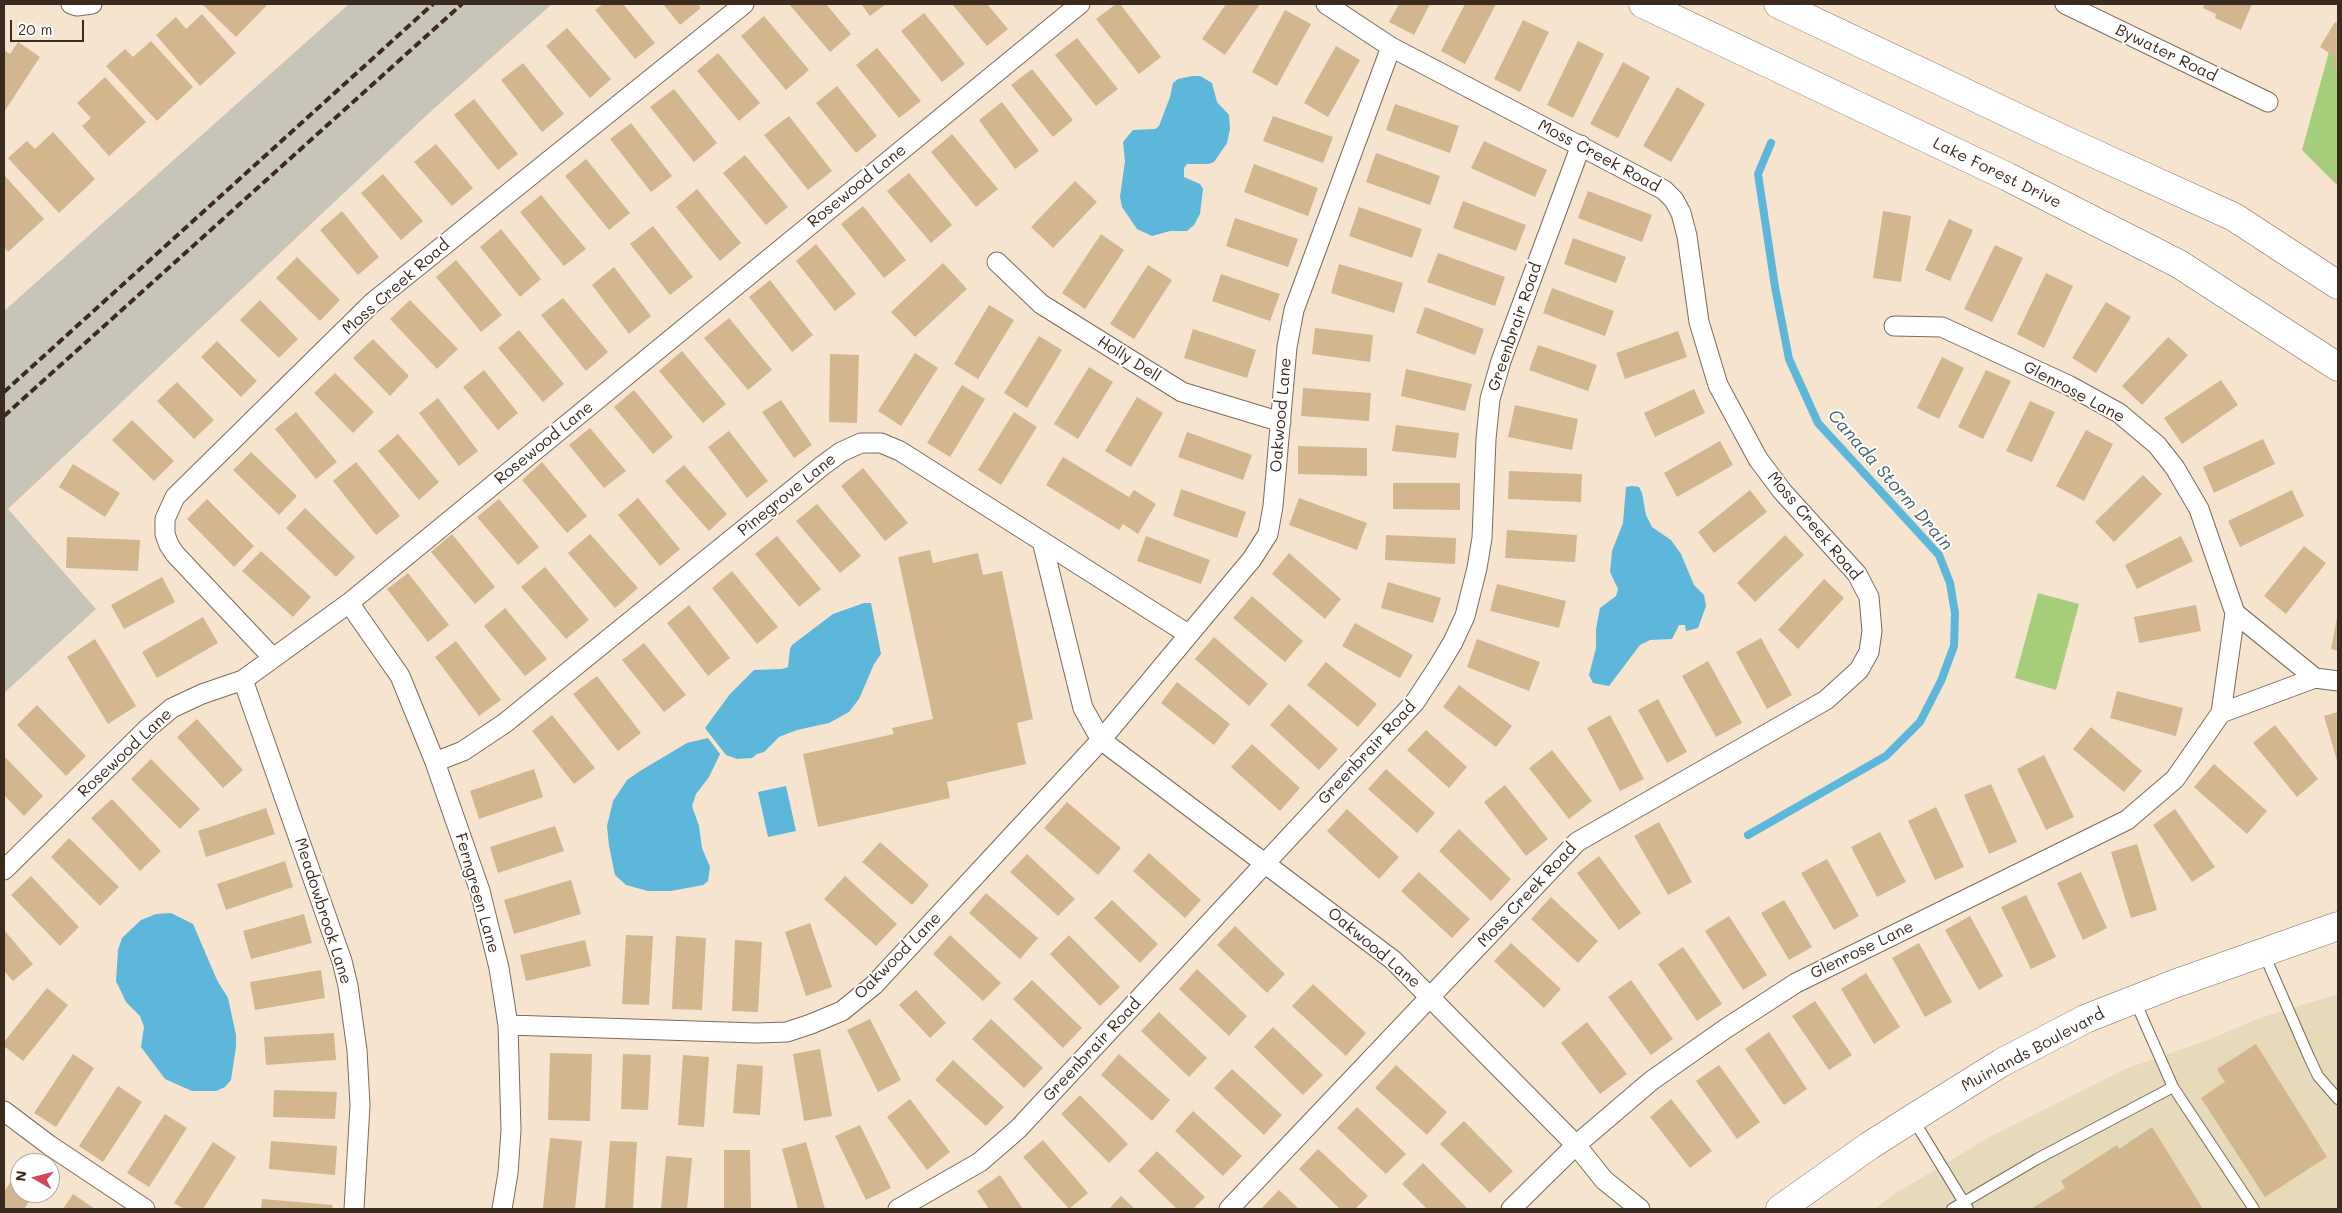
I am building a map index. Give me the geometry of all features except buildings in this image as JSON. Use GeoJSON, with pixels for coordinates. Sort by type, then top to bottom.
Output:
{"type":"FeatureCollection","features":[{"type":"Feature","properties":{"kind":"main road","name":"Lake Forest Drive"},"geometry":{"type":"LineString","coordinates":[[1643,4],[2008,177],[2179,264],[2338,367]]}},
{"type":"Feature","properties":{"kind":"main road"},"geometry":{"type":"LineString","coordinates":[[1778,4],[2069,142],[2234,217],[2338,285]]}},
{"type":"Feature","properties":{"kind":"main road","name":"Muirlands Boulevard"},"geometry":{"type":"LineString","coordinates":[[1780,1209],[1868,1146],[1912,1118],[2010,1059],[2085,1019],[2134,999],[2338,926]]}},
{"type":"Feature","properties":{"kind":"street","name":"Moss Creek Road"},"geometry":{"type":"LineString","coordinates":[[272,658],[174,554],[166,534],[165,519],[175,496],[372,303],[744,4]]}},
{"type":"Feature","properties":{"kind":"street","name":"Rosewood Lane"},"geometry":{"type":"LineString","coordinates":[[4,870],[148,728],[172,708],[202,694],[243,680],[349,603],[1080,4]]}},
{"type":"Feature","properties":{"kind":"street","name":"Moss Creek Road"},"geometry":{"type":"LineString","coordinates":[[1230,1209],[1577,842],[1826,700],[1859,670],[1869,652],[1872,632],[1869,598],[1857,574],[1782,491],[1758,459],[1718,385],[1699,322],[1687,236],[1681,213],[1674,200],[1664,190],[1581,145],[1391,47],[1326,4]]}},
{"type":"Feature","properties":{"kind":"street","name":"Bywater Road"},"geometry":{"type":"LineString","coordinates":[[2065,4],[2268,102]]}},
{"type":"Feature","properties":{"kind":"street","name":"Oakwood Lane"},"geometry":{"type":"LineString","coordinates":[[508,1025],[757,1033],[787,1032],[842,1011],[874,985],[1101,740],[1261,547],[1268,534],[1273,506],[1288,347],[1294,310],[1391,47]]}},
{"type":"Feature","properties":{"kind":"street","name":"Greenbrair Road"},"geometry":{"type":"LineString","coordinates":[[898,1209],[980,1162],[1018,1128],[1415,702],[1453,642],[1465,616],[1482,538],[1486,439],[1490,398],[1532,272],[1581,145]]}},
{"type":"Feature","properties":{"kind":"street","name":"Holly Dell"},"geometry":{"type":"LineString","coordinates":[[997,262],[1041,304],[1182,392],[1281,422]]}},
{"type":"Feature","properties":{"kind":"street","name":"Glenrose Lane"},"geometry":{"type":"LineString","coordinates":[[1511,1209],[1576,1145],[1651,1082],[1725,1029],[1796,983],[2127,820],[2175,779],[2221,713],[2235,613],[2199,508],[2175,468],[2157,445],[2119,413],[2070,386],[1942,327],[1894,326]]}},
{"type":"Feature","properties":{"kind":"street","name":"Pinegrove Lane"},"geometry":{"type":"LineString","coordinates":[[435,762],[463,751],[505,723],[822,466],[840,452],[861,443],[881,443],[900,451],[1188,634]]}},
{"type":"Feature","properties":{"kind":"street"},"geometry":{"type":"LineString","coordinates":[[1042,541],[1083,708],[1101,740]]}},
{"type":"Feature","properties":{"kind":"street","name":"Ferngreen Lane"},"geometry":{"type":"LineString","coordinates":[[349,603],[400,676],[435,762],[480,891],[499,968],[508,1025],[511,1130],[508,1173],[502,1209]]}},
{"type":"Feature","properties":{"kind":"street"},"geometry":{"type":"LineString","coordinates":[[2235,613],[2315,678]]}},
{"type":"Feature","properties":{"kind":"street"},"geometry":{"type":"LineString","coordinates":[[2221,713],[2315,678],[2338,681]]}},
{"type":"Feature","properties":{"kind":"street","name":"Meadowbrook Lane"},"geometry":{"type":"LineString","coordinates":[[243,680],[342,961],[348,986],[358,1050],[360,1105],[354,1209]]}},
{"type":"Feature","properties":{"kind":"street","name":"Oakwood Lane"},"geometry":{"type":"LineString","coordinates":[[1101,740],[1393,960],[1432,997],[1576,1145],[1604,1180],[1640,1209]]}},
{"type":"Feature","properties":{"kind":"street"},"geometry":{"type":"LineString","coordinates":[[4,1111],[49,1145],[145,1209]]}},
{"type":"Feature","properties":{"kind":"lane"},"geometry":{"type":"LineString","coordinates":[[2264,953],[2304,1049],[2318,1076],[2338,1099]]}},
{"type":"Feature","properties":{"kind":"lane"},"geometry":{"type":"LineString","coordinates":[[2134,999],[2173,1087],[2254,1209]]}},
{"type":"Feature","properties":{"kind":"lane"},"geometry":{"type":"LineString","coordinates":[[1952,1209],[1966,1205],[2037,1158],[2173,1087]]}},
{"type":"Feature","properties":{"kind":"lane"},"geometry":{"type":"LineString","coordinates":[[1912,1118],[1966,1205]]}},
{"type":"Feature","properties":{"kind":"shaded area"},"geometry":{"type":"Polygon","coordinates":[[[349,4],[552,4],[428,114],[8,509],[96,609],[4,693],[4,311],[349,4]]]}},
{"type":"Feature","properties":{"kind":"shaded area"},"geometry":{"type":"Polygon","coordinates":[[[2338,994],[2338,1209],[1874,1209],[1896,1193],[1993,1135],[2125,1069],[2211,1039],[2257,1019],[2338,994]]]}},
{"type":"Feature","properties":{"kind":"green space"},"geometry":{"type":"Polygon","coordinates":[[[2338,19],[2338,186],[2302,150],[2338,19]]]}},
{"type":"Feature","properties":{"kind":"green space"},"geometry":{"type":"Polygon","coordinates":[[[2038,593],[2079,604],[2056,690],[2015,678],[2038,593]]]}},
{"type":"Feature","properties":{"kind":"water"},"geometry":{"type":"Polygon","coordinates":[[[1200,76],[1212,83],[1217,102],[1229,115],[1230,129],[1227,143],[1214,162],[1208,164],[1187,164],[1184,168],[1184,177],[1200,184],[1203,189],[1200,214],[1194,225],[1187,231],[1170,231],[1152,236],[1137,229],[1122,207],[1120,197],[1125,161],[1123,142],[1133,130],[1155,129],[1159,126],[1173,83],[1178,79],[1200,76]]]}},
{"type":"Feature","properties":{"kind":"water"},"geometry":{"type":"Polygon","coordinates":[[[1626,487],[1639,487],[1642,493],[1646,515],[1652,527],[1671,540],[1681,554],[1694,585],[1704,595],[1706,606],[1698,628],[1686,631],[1685,625],[1679,625],[1672,639],[1650,640],[1640,645],[1609,686],[1593,683],[1589,675],[1596,648],[1596,629],[1600,608],[1616,596],[1618,589],[1610,572],[1612,551],[1623,523],[1626,487]]]}},
{"type":"Feature","properties":{"kind":"water"},"geometry":{"type":"Polygon","coordinates":[[[864,603],[871,603],[881,654],[874,664],[859,699],[849,712],[829,723],[797,730],[779,737],[764,752],[752,758],[737,759],[726,755],[705,728],[730,694],[754,670],[788,667],[792,645],[833,614],[864,603]]]}},
{"type":"Feature","properties":{"kind":"water"},"geometry":{"type":"Polygon","coordinates":[[[708,738],[720,754],[709,777],[696,794],[692,806],[699,826],[702,848],[710,867],[708,881],[703,885],[671,891],[648,891],[626,885],[615,875],[609,846],[607,826],[613,801],[627,780],[640,771],[687,743],[708,738]]]}},
{"type":"Feature","properties":{"kind":"water"},"geometry":{"type":"Polygon","coordinates":[[[786,786],[796,831],[768,837],[758,792],[786,786]]]}},
{"type":"Feature","properties":{"kind":"water"},"geometry":{"type":"Polygon","coordinates":[[[171,913],[193,924],[217,980],[228,998],[236,1035],[236,1047],[231,1080],[225,1087],[216,1091],[192,1091],[165,1079],[141,1047],[144,1027],[140,1016],[126,1002],[116,981],[118,950],[122,938],[141,920],[156,914],[171,913]]]}},
{"type":"Feature","properties":{"kind":"waterway","name":"Canada Storm Drain"},"geometry":{"type":"LineString","coordinates":[[1748,835],[1886,756],[1920,722],[1941,681],[1954,646],[1955,613],[1950,583],[1939,555],[1818,423],[1789,359],[1775,287],[1758,174],[1771,143]]}},
{"type":"Feature","properties":{"kind":"railway"},"geometry":{"type":"LineString","coordinates":[[4,392],[433,4]]}},
{"type":"Feature","properties":{"kind":"railway"},"geometry":{"type":"LineString","coordinates":[[4,416],[462,4]]}}]}
